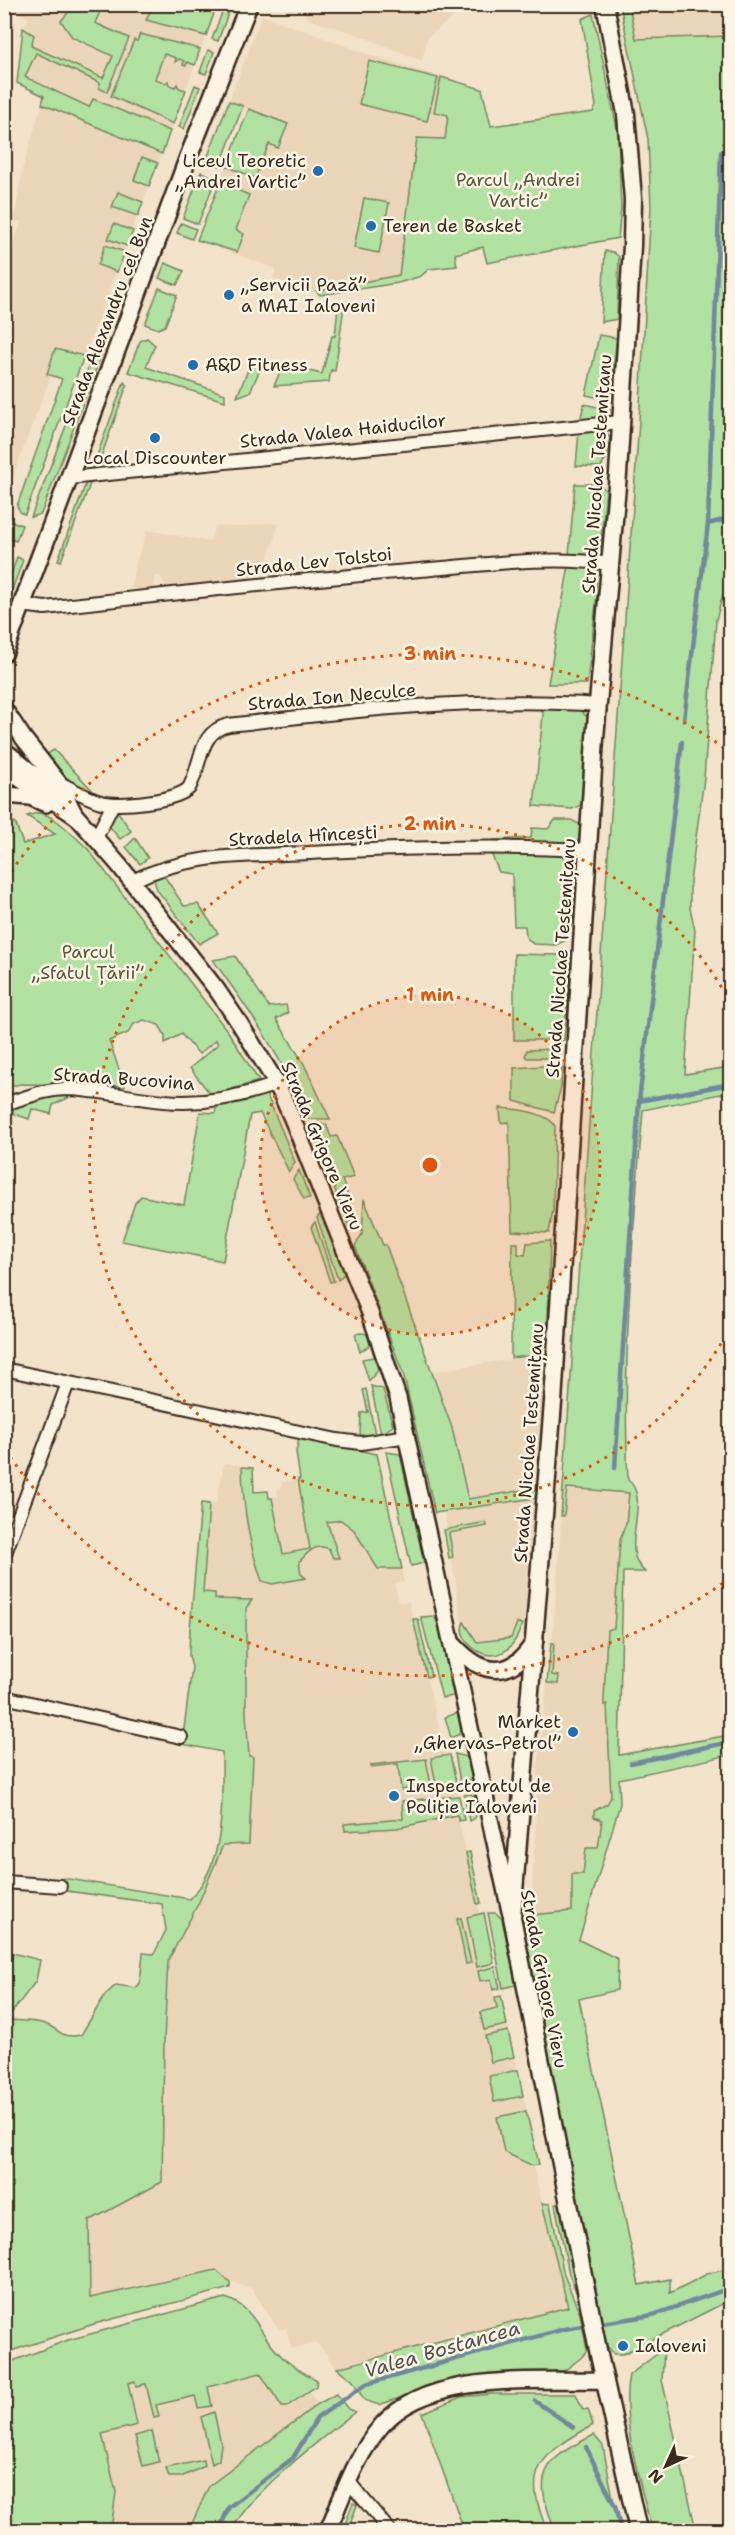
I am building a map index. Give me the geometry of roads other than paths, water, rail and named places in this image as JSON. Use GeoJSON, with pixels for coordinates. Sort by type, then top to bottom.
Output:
{"type":"FeatureCollection","features":[{"type":"Feature","properties":{"kind":"main road","name":"Strada Alexandru cel Bun"},"geometry":{"type":"LineString","coordinates":[[4,653],[207,109],[249,4]]}},
{"type":"Feature","properties":{"kind":"main road","name":"Strada Nicolae Testemițanu"},"geometry":{"type":"LineString","coordinates":[[512,1917],[535,1640],[598,705],[621,422],[633,199],[626,114],[605,4]]}},
{"type":"Feature","properties":{"kind":"main road","name":"Strada Grigore Vieru"},"geometry":{"type":"LineString","coordinates":[[512,1917],[599,2355],[638,2530]]}},
{"type":"Feature","properties":{"kind":"street","name":"Strada Valea Haiducilor"},"geometry":{"type":"LineString","coordinates":[[69,478],[621,422]]}},
{"type":"Feature","properties":{"kind":"street","name":"Strada Lev Tolstoi"},"geometry":{"type":"LineString","coordinates":[[22,605],[45,608],[362,574],[480,565],[575,559],[610,564]]}},
{"type":"Feature","properties":{"kind":"street","name":"Strada Ion Neculce"},"geometry":{"type":"LineString","coordinates":[[58,782],[101,802],[114,804],[183,794],[195,778],[208,735],[219,727],[338,712],[395,708],[543,701],[598,705]]}},
{"type":"Feature","properties":{"kind":"street"},"geometry":{"type":"LineString","coordinates":[[4,709],[58,782],[73,811]]}},
{"type":"Feature","properties":{"kind":"street"},"geometry":{"type":"LineString","coordinates":[[4,750],[73,811]]}},
{"type":"Feature","properties":{"kind":"street"},"geometry":{"type":"LineString","coordinates":[[4,768],[73,811]]}},
{"type":"Feature","properties":{"kind":"street"},"geometry":{"type":"LineString","coordinates":[[4,795],[30,797],[73,811]]}},
{"type":"Feature","properties":{"kind":"street"},"geometry":{"type":"LineString","coordinates":[[96,838],[114,804]]}},
{"type":"Feature","properties":{"kind":"street","name":"Strada Grigore Vieru"},"geometry":{"type":"LineString","coordinates":[[73,811],[132,881],[217,990],[258,1051],[277,1084],[370,1313],[408,1437],[512,1917]]}},
{"type":"Feature","properties":{"kind":"street","name":"Stradela Hîncești"},"geometry":{"type":"LineString","coordinates":[[132,881],[170,865],[208,858],[487,847],[588,850]]}},
{"type":"Feature","properties":{"kind":"street","name":"Strada Bucovina"},"geometry":{"type":"LineString","coordinates":[[4,1104],[29,1094],[66,1089],[166,1102],[209,1101],[233,1098],[277,1084]]}},
{"type":"Feature","properties":{"kind":"street"},"geometry":{"type":"LineString","coordinates":[[4,1370],[361,1443],[408,1437]]}},
{"type":"Feature","properties":{"kind":"street"},"geometry":{"type":"LineString","coordinates":[[4,1556],[68,1383]]}},
{"type":"Feature","properties":{"kind":"street"},"geometry":{"type":"LineString","coordinates":[[453,1644],[470,1662],[484,1668],[500,1669],[515,1664],[527,1654],[535,1640]]}},
{"type":"Feature","properties":{"kind":"street"},"geometry":{"type":"LineString","coordinates":[[4,1697],[181,1737]]}},
{"type":"Feature","properties":{"kind":"street"},"geometry":{"type":"LineString","coordinates":[[4,1882],[60,1886]]}},
{"type":"Feature","properties":{"kind":"street"},"geometry":{"type":"LineString","coordinates":[[328,2530],[361,2457],[383,2424],[419,2400],[442,2390],[468,2385],[605,2380]]}},
{"type":"Feature","properties":{"kind":"street"},"geometry":{"type":"LineString","coordinates":[[349,2482],[388,2530]]}},
{"type":"Feature","properties":{"kind":"waterway"},"geometry":{"type":"LineString","coordinates":[[726,143],[730,134]]}},
{"type":"Feature","properties":{"kind":"waterway"},"geometry":{"type":"LineString","coordinates":[[684,720],[708,524],[721,152]]}},
{"type":"Feature","properties":{"kind":"waterway"},"geometry":{"type":"LineString","coordinates":[[708,524],[730,518]]}},
{"type":"Feature","properties":{"kind":"waterway"},"geometry":{"type":"LineString","coordinates":[[615,1468],[639,1101],[682,742]]}},
{"type":"Feature","properties":{"kind":"waterway"},"geometry":{"type":"LineString","coordinates":[[639,1101],[730,1084]]}},
{"type":"Feature","properties":{"kind":"waterway"},"geometry":{"type":"LineString","coordinates":[[631,1763],[730,1742]]}},
{"type":"Feature","properties":{"kind":"waterway","name":"Valea Bostancea"},"geometry":{"type":"LineString","coordinates":[[219,2530],[229,2507],[293,2458],[317,2418],[366,2384],[564,2329],[653,2315],[730,2288]]}},
{"type":"Feature","properties":{"kind":"waterway"},"geometry":{"type":"LineString","coordinates":[[535,2401],[573,2427]]}},
{"type":"Feature","properties":{"kind":"waterway"},"geometry":{"type":"LineString","coordinates":[[586,2447],[615,2506],[621,2530]]}},
{"type":"Feature","properties":{"kind":"place","name":"Liceul Teoretic „Andrei Vartic”"},"geometry":{"type":"Point","coordinates":[318,171]}},
{"type":"Feature","properties":{"kind":"place","name":"Teren de Basket"},"geometry":{"type":"Point","coordinates":[371,226]}},
{"type":"Feature","properties":{"kind":"place","name":"„Servicii Pază” a MAI Ialoveni"},"geometry":{"type":"Point","coordinates":[229,295]}},
{"type":"Feature","properties":{"kind":"place","name":"A&D Fitness"},"geometry":{"type":"Point","coordinates":[193,365]}},
{"type":"Feature","properties":{"kind":"place","name":"Local Discounter"},"geometry":{"type":"Point","coordinates":[155,438]}},
{"type":"Feature","properties":{"kind":"place","name":"Market „Ghervas-Petrol”"},"geometry":{"type":"Point","coordinates":[573,1732]}},
{"type":"Feature","properties":{"kind":"place","name":"Inspectoratul de Poliție Ialoveni"},"geometry":{"type":"Point","coordinates":[394,1796]}},
{"type":"Feature","properties":{"kind":"place","name":"Ialoveni"},"geometry":{"type":"Point","coordinates":[623,2346]}},
{"type":"Feature","properties":{"kind":"park label","name":"Parcul „Andrei Vartic”"},"geometry":{"type":"Point","coordinates":[518,190]}},
{"type":"Feature","properties":{"kind":"park label","name":"Parcul „Sfatul Țării”"},"geometry":{"type":"Point","coordinates":[88,962]}}]}
